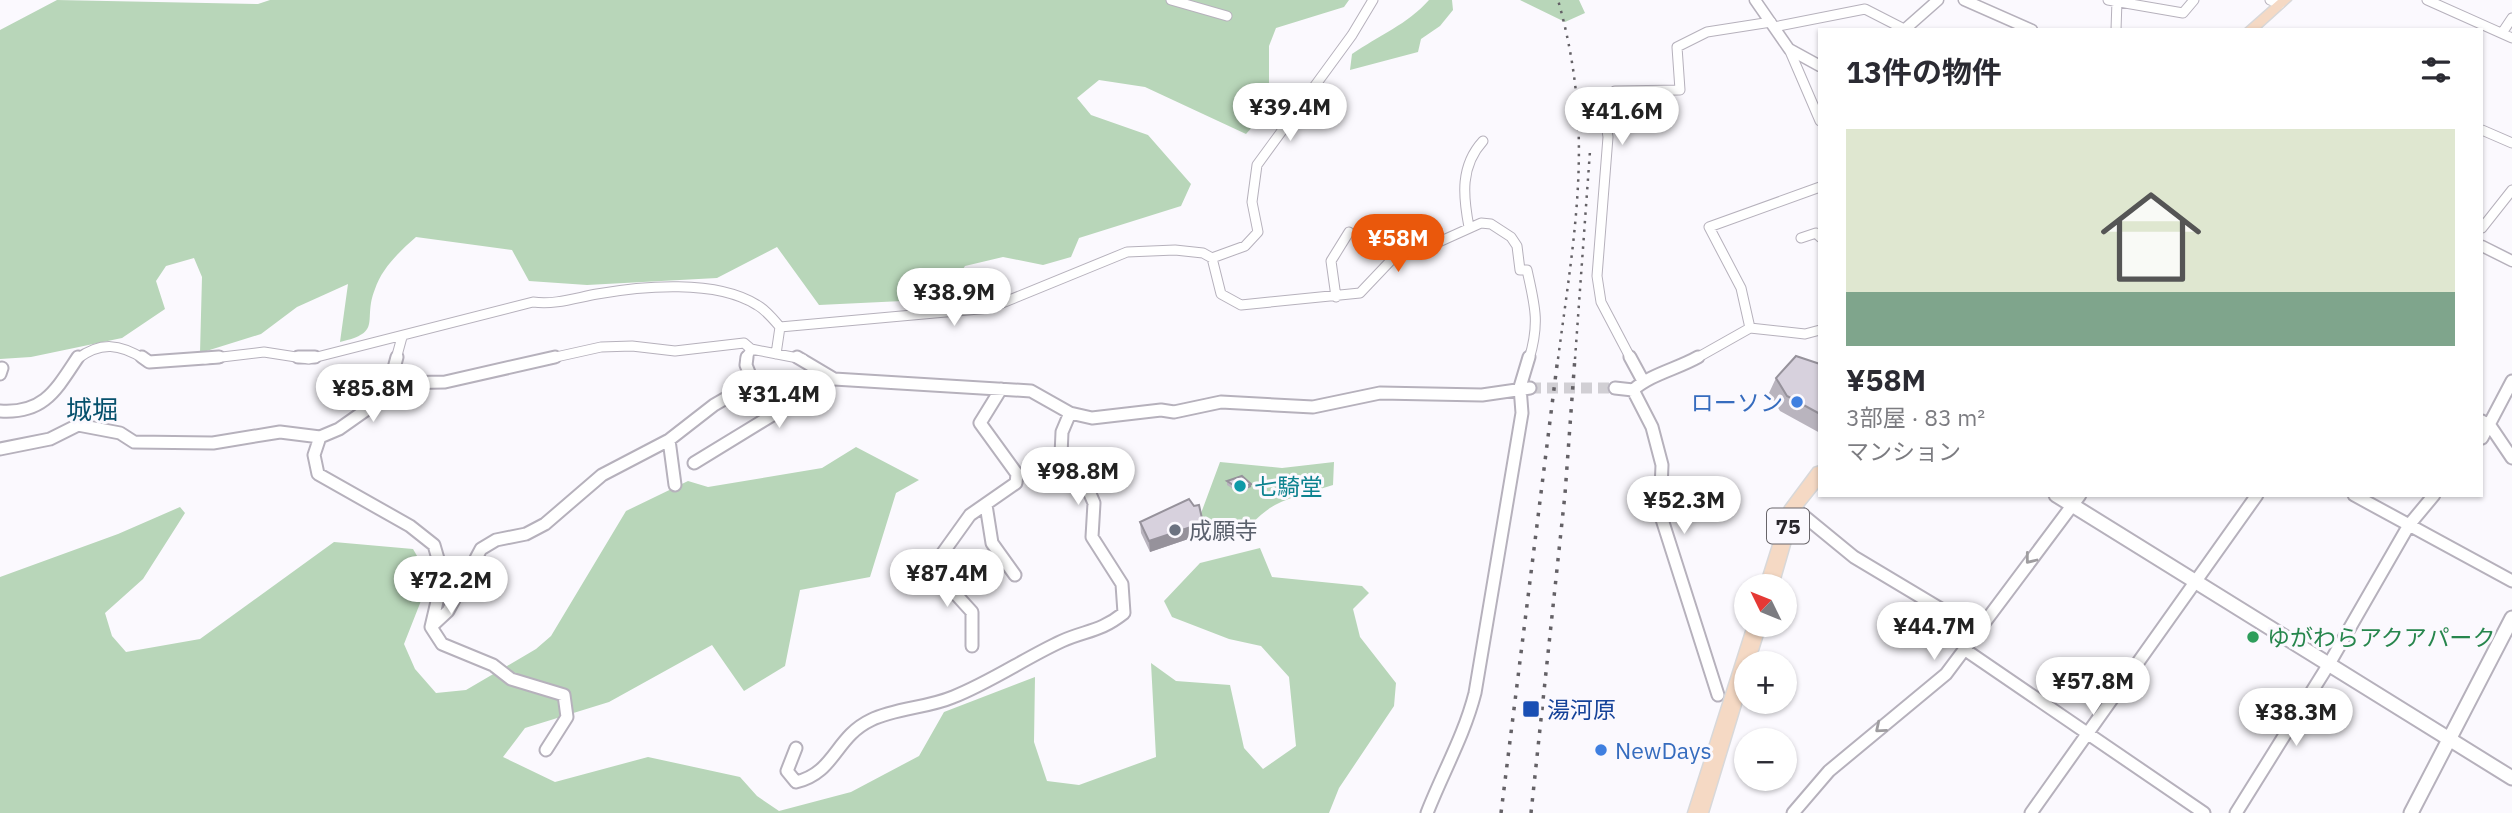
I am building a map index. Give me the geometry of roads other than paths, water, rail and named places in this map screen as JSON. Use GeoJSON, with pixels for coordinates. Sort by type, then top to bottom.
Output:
{"type":"FeatureCollection","features":[{"type":"Feature","properties":{"kind":"main road"},"geometry":{"type":"LineString","coordinates":[[2255,28],[2278,1]]}},
{"type":"Feature","properties":{"kind":"main road","name":"75"},"geometry":{"type":"LineString","coordinates":[[1773,574],[1793,507],[1818,476]]}},
{"type":"Feature","properties":{"kind":"main road"},"geometry":{"type":"LineString","coordinates":[[1698,813],[1753,637]]}},
{"type":"Feature","properties":{"kind":"street"},"geometry":{"type":"LineString","coordinates":[[1171,0],[1227,16]]}},
{"type":"Feature","properties":{"kind":"street"},"geometry":{"type":"LineString","coordinates":[[0,411],[15,412],[34,407],[52,394],[78,357],[108,346],[125,348],[149,362],[189,361],[264,352],[309,359],[533,302],[546,305],[598,294],[666,289],[709,289],[752,302],[780,327],[990,309],[1127,252],[1175,250],[1203,253],[1212,258],[1245,246],[1258,232],[1252,195],[1257,165],[1352,35],[1373,0]]}},
{"type":"Feature","properties":{"kind":"street"},"geometry":{"type":"LineString","coordinates":[[1755,0],[1789,50],[1818,116]]}},
{"type":"Feature","properties":{"kind":"street"},"geometry":{"type":"LineString","coordinates":[[1906,28],[1938,0]]}},
{"type":"Feature","properties":{"kind":"street"},"geometry":{"type":"LineString","coordinates":[[1964,0],[2027,28]]}},
{"type":"Feature","properties":{"kind":"street"},"geometry":{"type":"LineString","coordinates":[[2108,0],[2183,13],[2194,0]]}},
{"type":"Feature","properties":{"kind":"street"},"geometry":{"type":"LineString","coordinates":[[2427,0],[2512,38]]}},
{"type":"Feature","properties":{"kind":"street"},"geometry":{"type":"LineString","coordinates":[[2116,28],[2117,2]]}},
{"type":"Feature","properties":{"kind":"street"},"geometry":{"type":"LineString","coordinates":[[1643,381],[1601,302],[1597,276],[1608,137],[1604,110],[1611,105],[1615,91],[1680,90],[1677,47],[1707,32],[1865,9],[1903,28]]}},
{"type":"Feature","properties":{"kind":"street"},"geometry":{"type":"LineString","coordinates":[[2502,33],[2512,19]]}},
{"type":"Feature","properties":{"kind":"street"},"geometry":{"type":"LineString","coordinates":[[1789,50],[1818,65]]}},
{"type":"Feature","properties":{"kind":"street"},"geometry":{"type":"LineString","coordinates":[[2483,130],[2512,143]]}},
{"type":"Feature","properties":{"kind":"street"},"geometry":{"type":"LineString","coordinates":[[1469,227],[1462,193],[1471,151],[1483,141]]}},
{"type":"Feature","properties":{"kind":"street"},"geometry":{"type":"LineString","coordinates":[[1750,328],[1748,307],[1739,281],[1709,227],[1818,188]]}},
{"type":"Feature","properties":{"kind":"street"},"geometry":{"type":"LineString","coordinates":[[2483,227],[2512,190]]}},
{"type":"Feature","properties":{"kind":"street"},"geometry":{"type":"LineString","coordinates":[[1212,258],[1218,293],[1232,303],[1241,305],[1336,297],[1360,293],[1398,253],[1430,246],[1469,227],[1491,223],[1511,237],[1517,246],[1522,284]]}},
{"type":"Feature","properties":{"kind":"street"},"geometry":{"type":"LineString","coordinates":[[1336,297],[1331,261],[1349,232]]}},
{"type":"Feature","properties":{"kind":"street"},"geometry":{"type":"LineString","coordinates":[[1801,238],[1816,233],[1818,235]]}},
{"type":"Feature","properties":{"kind":"street"},"geometry":{"type":"LineString","coordinates":[[2483,246],[2512,261]]}},
{"type":"Feature","properties":{"kind":"street"},"geometry":{"type":"LineString","coordinates":[[1427,813],[1441,776],[1466,729],[1475,692],[1537,315],[1527,270],[1520,270]]}},
{"type":"Feature","properties":{"kind":"street"},"geometry":{"type":"LineString","coordinates":[[776,354],[780,327]]}},
{"type":"Feature","properties":{"kind":"street"},"geometry":{"type":"LineString","coordinates":[[1615,388],[1633,390],[1643,381],[1676,370],[1750,328],[1805,334],[1818,331]]}},
{"type":"Feature","properties":{"kind":"street"},"geometry":{"type":"LineString","coordinates":[[0,449],[50,439],[78,425],[120,433],[134,442],[213,443],[280,432],[320,437],[339,429],[366,410],[390,383],[401,337]]}},
{"type":"Feature","properties":{"kind":"street"},"geometry":{"type":"LineString","coordinates":[[390,383],[445,382],[601,347],[632,346],[675,351],[744,343],[751,349],[801,359],[834,379],[1031,391],[1070,413],[1092,418],[1120,417],[1161,410],[1174,412],[1221,402],[1312,407],[1380,393],[1482,395],[1525,388]]}},
{"type":"Feature","properties":{"kind":"street"},"geometry":{"type":"LineString","coordinates":[[694,463],[779,411],[781,403],[745,368],[745,358],[751,349]]}},
{"type":"Feature","properties":{"kind":"street"},"geometry":{"type":"LineString","coordinates":[[431,627],[448,611],[488,544],[526,534],[545,524],[602,475],[669,440],[714,405],[740,390],[750,375]]}},
{"type":"Feature","properties":{"kind":"street"},"geometry":{"type":"LineString","coordinates":[[2512,381],[2502,393],[2486,424],[2512,458]]}},
{"type":"Feature","properties":{"kind":"street"},"geometry":{"type":"LineString","coordinates":[[972,646],[972,612],[932,568],[970,515],[1016,483],[1017,474],[980,423],[1001,389]]}},
{"type":"Feature","properties":{"kind":"street"},"geometry":{"type":"LineString","coordinates":[[1633,390],[1652,427],[1662,465],[1660,513],[1718,695]]}},
{"type":"Feature","properties":{"kind":"street"},"geometry":{"type":"LineString","coordinates":[[796,748],[787,771],[796,782],[813,778],[826,768],[842,740],[871,720],[952,698],[1064,640],[1105,628],[1124,612],[1124,589],[1107,565],[1091,529],[1094,503],[1080,479],[1063,461],[1058,447],[1060,433],[1070,413]]}},
{"type":"Feature","properties":{"kind":"street"},"geometry":{"type":"LineString","coordinates":[[320,437],[315,444],[314,460],[318,474],[418,531],[434,545],[443,576],[431,627],[442,644],[493,665],[511,679],[564,695],[569,703],[569,716],[546,750]]}},
{"type":"Feature","properties":{"kind":"street"},"geometry":{"type":"LineString","coordinates":[[669,440],[675,485]]}},
{"type":"Feature","properties":{"kind":"street"},"geometry":{"type":"LineString","coordinates":[[2031,813],[2256,497]]}},
{"type":"Feature","properties":{"kind":"street"},"geometry":{"type":"LineString","coordinates":[[2358,497],[2512,582]]}},
{"type":"Feature","properties":{"kind":"street"},"geometry":{"type":"LineString","coordinates":[[2236,813],[2329,664],[2409,525],[2432,497]]}},
{"type":"Feature","properties":{"kind":"street"},"geometry":{"type":"LineString","coordinates":[[1793,813],[1829,771],[1946,674],[1976,630],[2076,500],[2196,582],[2512,778]]}},
{"type":"Feature","properties":{"kind":"street"},"geometry":{"type":"LineString","coordinates":[[986,505],[992,543],[1015,575]]}},
{"type":"Feature","properties":{"kind":"street"},"geometry":{"type":"LineString","coordinates":[[1793,507],[1854,558],[1976,630]]}},
{"type":"Feature","properties":{"kind":"street"},"geometry":{"type":"LineString","coordinates":[[975,576],[1002,557]]}},
{"type":"Feature","properties":{"kind":"street"},"geometry":{"type":"LineString","coordinates":[[2411,813],[2512,618]]}},
{"type":"Feature","properties":{"kind":"street"},"geometry":{"type":"LineString","coordinates":[[1964,649],[2204,813]]}},
{"type":"Feature","properties":{"kind":"tunnel"},"geometry":{"type":"LineString","coordinates":[[1530,388],[1615,388]]}},
{"type":"Feature","properties":{"kind":"railway"},"geometry":{"type":"LineString","coordinates":[[1558,0],[1569,47],[1579,136],[1575,223],[1558,359]]}},
{"type":"Feature","properties":{"kind":"railway"},"geometry":{"type":"LineString","coordinates":[[1575,359],[1590,151]]}},
{"type":"Feature","properties":{"kind":"railway"},"geometry":{"type":"LineString","coordinates":[[1501,813],[1558,357]]}},
{"type":"Feature","properties":{"kind":"railway"},"geometry":{"type":"LineString","coordinates":[[1531,813],[1565,494],[1575,357]]}},
{"type":"Feature","properties":{"kind":"place","name":"ローソン"},"geometry":{"type":"Point","coordinates":[1797,402]}},
{"type":"Feature","properties":{"kind":"place","name":"七騎堂"},"geometry":{"type":"Point","coordinates":[1240,486]}},
{"type":"Feature","properties":{"kind":"place","name":"成願寺"},"geometry":{"type":"Point","coordinates":[1175,530]}},
{"type":"Feature","properties":{"kind":"place","name":"ゆがわらアクアパーク"},"geometry":{"type":"Point","coordinates":[2253,637]}},
{"type":"Feature","properties":{"kind":"place","name":"湯河原"},"geometry":{"type":"Point","coordinates":[1531,709]}},
{"type":"Feature","properties":{"kind":"place","name":"NewDays"},"geometry":{"type":"Point","coordinates":[1601,750]}},
{"type":"Feature","properties":{"kind":"district","name":"城堀"},"geometry":{"type":"Point","coordinates":[92,409]}}]}
